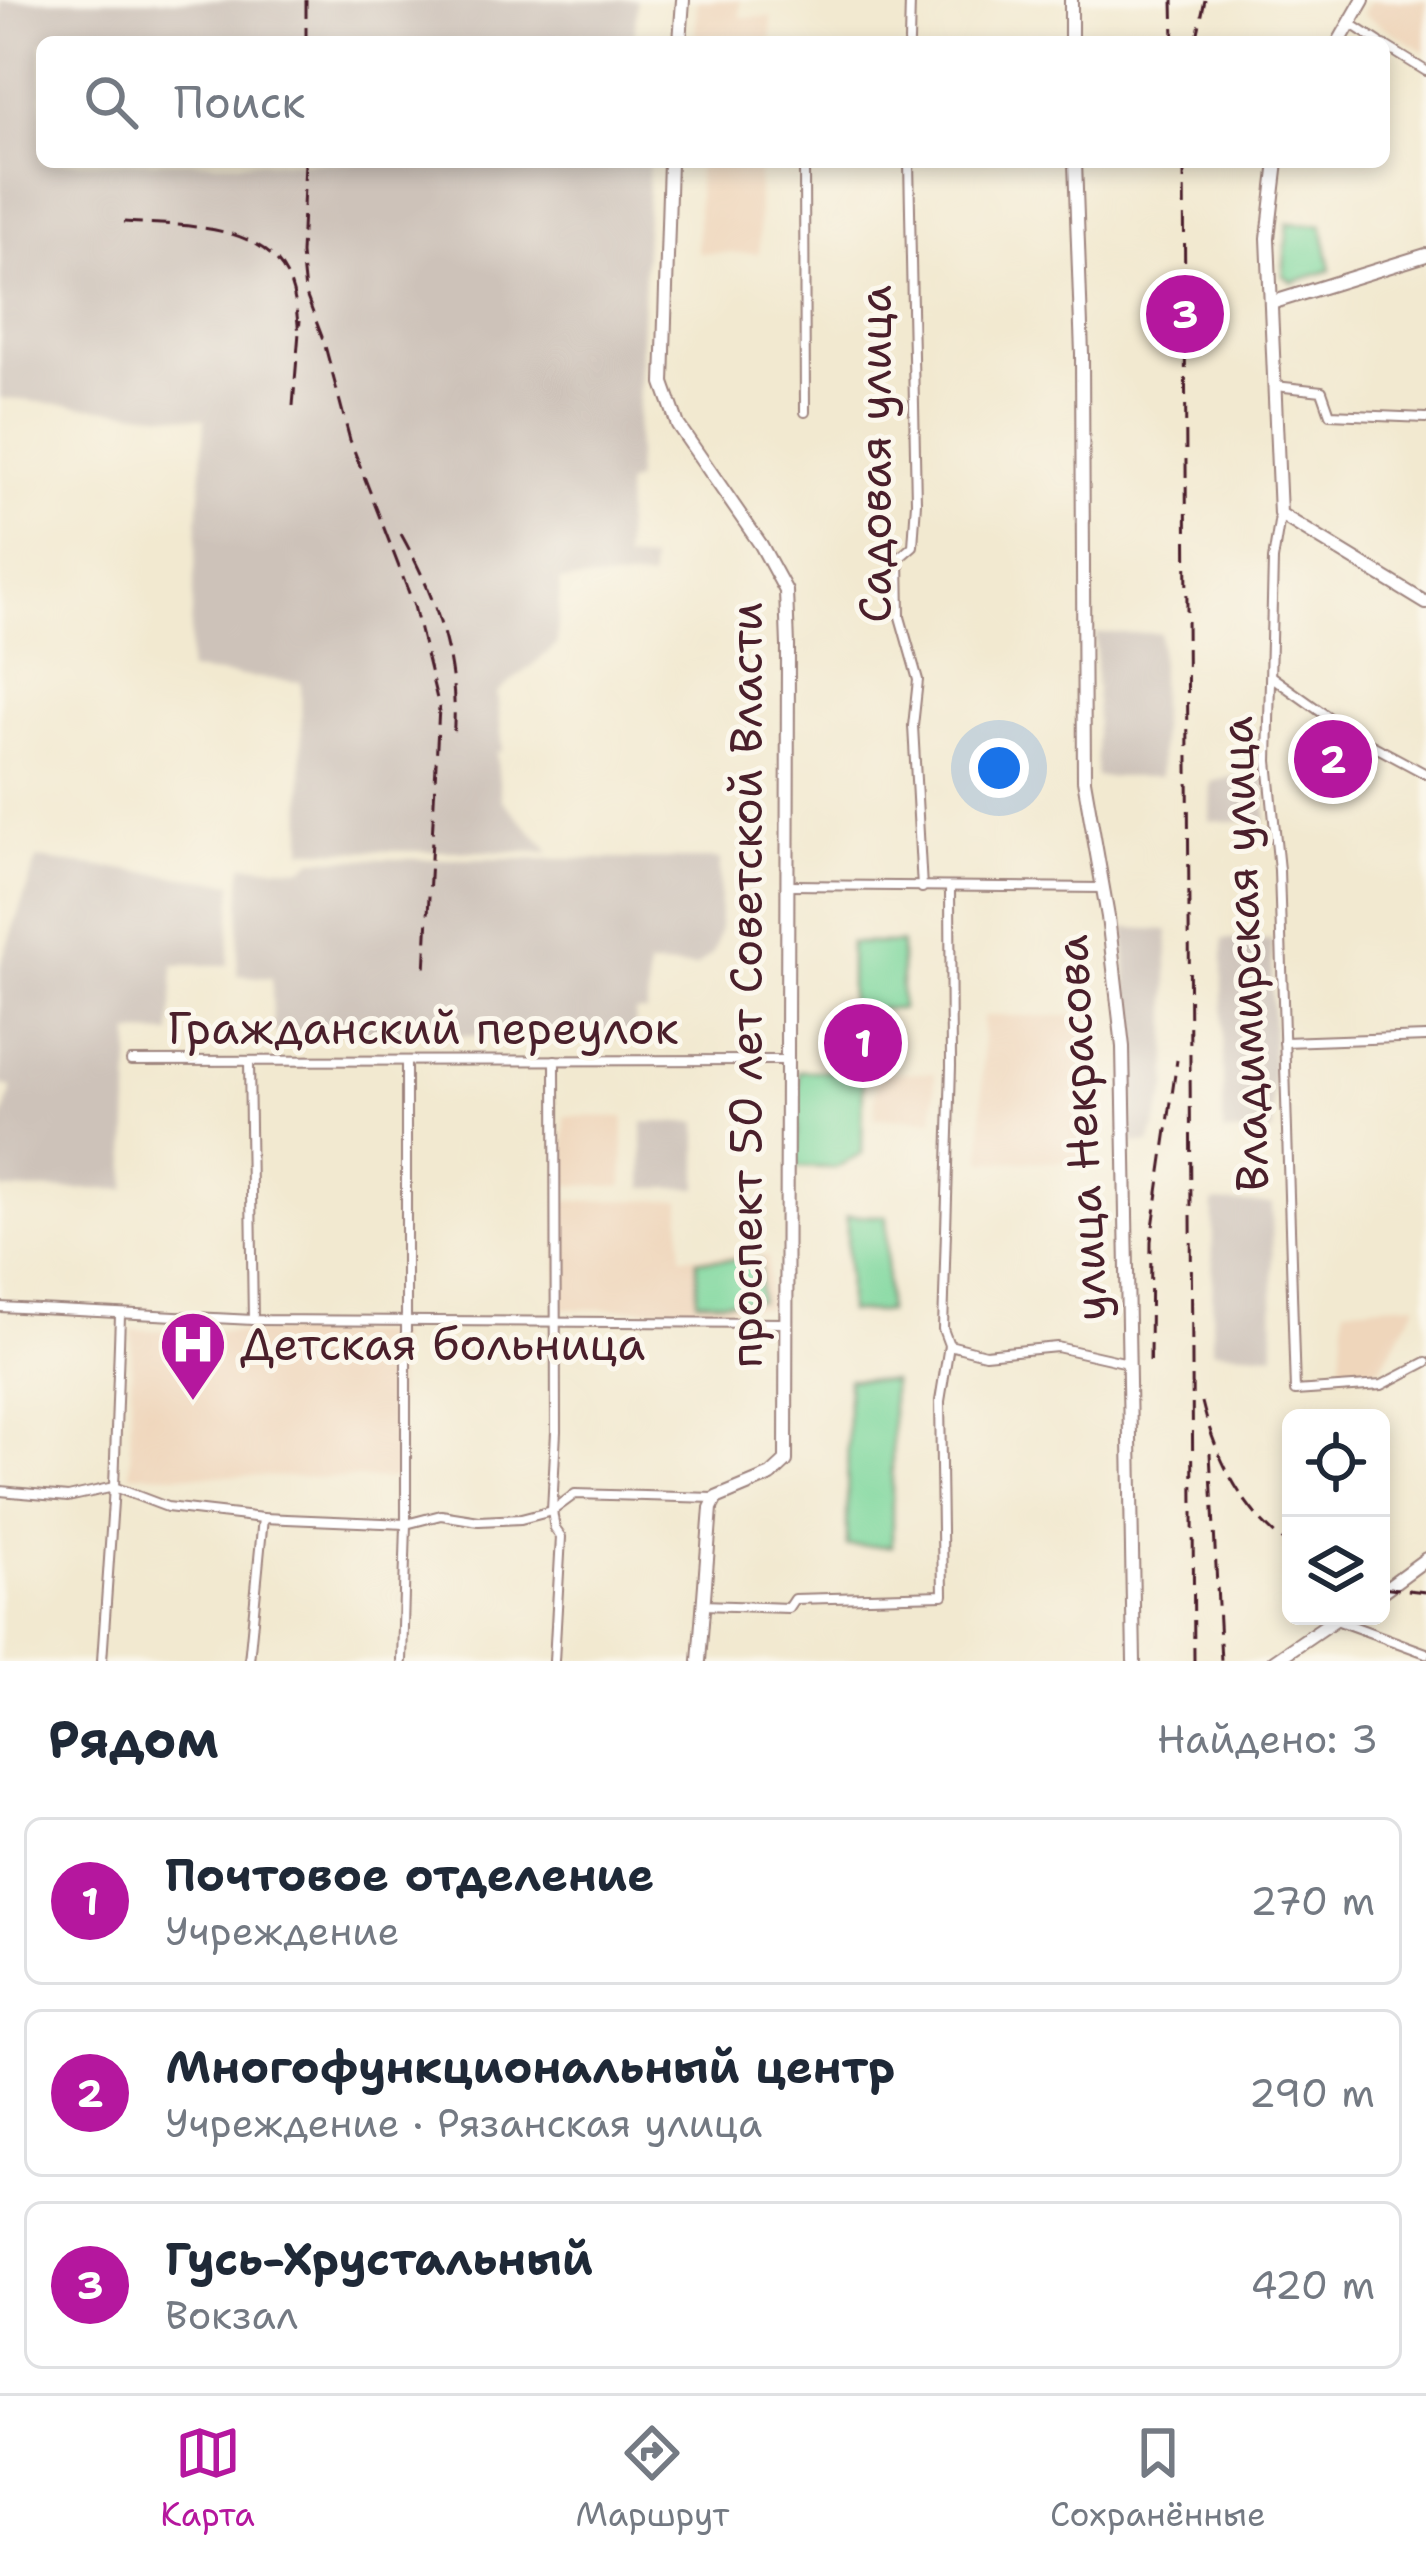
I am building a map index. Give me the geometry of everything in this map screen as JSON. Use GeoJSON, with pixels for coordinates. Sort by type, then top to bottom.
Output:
{"type":"FeatureCollection","features":[{"type":"Feature","properties":{"kind":"street"},"geometry":{"type":"LineString","coordinates":[[680,36],[683,0]]}},
{"type":"Feature","properties":{"kind":"street"},"geometry":{"type":"LineString","coordinates":[[909,36],[910,0]]}},
{"type":"Feature","properties":{"kind":"street"},"geometry":{"type":"LineString","coordinates":[[1071,0],[1071,36]]}},
{"type":"Feature","properties":{"kind":"street"},"geometry":{"type":"LineString","coordinates":[[1342,36],[1363,0]]}},
{"type":"Feature","properties":{"kind":"street"},"geometry":{"type":"LineString","coordinates":[[1349,23],[1369,36]]}},
{"type":"Feature","properties":{"kind":"street"},"geometry":{"type":"LineString","coordinates":[[1390,49],[1426,71]]}},
{"type":"Feature","properties":{"kind":"street","name":"проспект 50 лет Советской Власти"},"geometry":{"type":"LineString","coordinates":[[670,168],[663,383],[678,425],[761,545],[786,591],[786,1461],[772,1475],[713,1503]]}},
{"type":"Feature","properties":{"kind":"street"},"geometry":{"type":"LineString","coordinates":[[804,168],[805,412]]}},
{"type":"Feature","properties":{"kind":"street","name":"Садовая улица"},"geometry":{"type":"LineString","coordinates":[[909,168],[916,502],[914,546],[899,558],[899,578],[900,617],[918,680],[913,727],[922,887]]}},
{"type":"Feature","properties":{"kind":"street","name":"улица Некрасова"},"geometry":{"type":"LineString","coordinates":[[1075,168],[1082,354],[1084,781],[1123,1047],[1133,1661]]}},
{"type":"Feature","properties":{"kind":"street"},"geometry":{"type":"LineString","coordinates":[[1276,168],[1269,210],[1280,514],[1426,603]]}},
{"type":"Feature","properties":{"kind":"street"},"geometry":{"type":"LineString","coordinates":[[1271,303],[1426,255]]}},
{"type":"Feature","properties":{"kind":"street"},"geometry":{"type":"LineString","coordinates":[[1273,386],[1322,391],[1330,414],[1426,418]]}},
{"type":"Feature","properties":{"kind":"street","name":"Владимирская улица"},"geometry":{"type":"LineString","coordinates":[[1280,514],[1274,560],[1268,761],[1279,870],[1295,1391],[1382,1385],[1426,1362]]}},
{"type":"Feature","properties":{"kind":"street"},"geometry":{"type":"LineString","coordinates":[[1271,676],[1355,736],[1426,774]]}},
{"type":"Feature","properties":{"kind":"street"},"geometry":{"type":"LineString","coordinates":[[788,885],[1102,888]]}},
{"type":"Feature","properties":{"kind":"street"},"geometry":{"type":"LineString","coordinates":[[702,1605],[788,1608],[794,1599],[943,1595],[940,1401],[949,1345],[944,1329],[952,1066],[950,887]]}},
{"type":"Feature","properties":{"kind":"street"},"geometry":{"type":"LineString","coordinates":[[1284,1042],[1426,1036]]}},
{"type":"Feature","properties":{"kind":"street"},"geometry":{"type":"LineString","coordinates":[[554,1661],[561,1537],[552,1511],[555,1060]]}},
{"type":"Feature","properties":{"kind":"street","name":"Гражданский переулок"},"geometry":{"type":"LineString","coordinates":[[130,1061],[788,1060]]}},
{"type":"Feature","properties":{"kind":"street"},"geometry":{"type":"LineString","coordinates":[[249,1062],[254,1320]]}},
{"type":"Feature","properties":{"kind":"street"},"geometry":{"type":"LineString","coordinates":[[402,1661],[406,1062]]}},
{"type":"Feature","properties":{"kind":"street"},"geometry":{"type":"LineString","coordinates":[[0,1307],[254,1320],[785,1323]]}},
{"type":"Feature","properties":{"kind":"street"},"geometry":{"type":"LineString","coordinates":[[102,1661],[120,1316]]}},
{"type":"Feature","properties":{"kind":"street"},"geometry":{"type":"LineString","coordinates":[[949,1345],[985,1354],[1057,1347],[1128,1363]]}},
{"type":"Feature","properties":{"kind":"street"},"geometry":{"type":"LineString","coordinates":[[0,1491],[68,1497],[114,1487],[167,1507],[263,1518],[406,1523],[441,1515],[478,1521],[521,1519],[552,1511],[575,1494],[713,1503],[699,1661]]}},
{"type":"Feature","properties":{"kind":"street"},"geometry":{"type":"LineString","coordinates":[[249,1661],[263,1518]]}},
{"type":"Feature","properties":{"kind":"street"},"geometry":{"type":"LineString","coordinates":[[1390,1585],[1426,1559]]}},
{"type":"Feature","properties":{"kind":"street"},"geometry":{"type":"LineString","coordinates":[[1274,1661],[1327,1625]]}},
{"type":"Feature","properties":{"kind":"street"},"geometry":{"type":"LineString","coordinates":[[1355,1625],[1426,1653]]}},
{"type":"Feature","properties":{"kind":"shaded area"},"geometry":{"type":"Polygon","coordinates":[[[0,0],[637,0],[634,36],[36,36],[36,168],[649,168],[635,480],[626,484],[624,559],[651,561],[651,579],[560,581],[557,645],[497,693],[503,751],[496,752],[501,799],[551,852],[303,850],[301,682],[188,671],[205,419],[0,398],[0,0]]]}},
{"type":"Feature","properties":{"kind":"shaded area"},"geometry":{"type":"Polygon","coordinates":[[[697,0],[740,0],[740,17],[771,17],[771,36],[695,36],[697,0]]]}},
{"type":"Feature","properties":{"kind":"shaded area"},"geometry":{"type":"Polygon","coordinates":[[[1371,0],[1426,0],[1426,52],[1362,14],[1371,0]]]}},
{"type":"Feature","properties":{"kind":"shaded area"},"geometry":{"type":"Polygon","coordinates":[[[698,168],[759,168],[759,253],[698,253],[698,168]]]}},
{"type":"Feature","properties":{"kind":"shaded area"},"geometry":{"type":"Polygon","coordinates":[[[1096,633],[1160,633],[1160,777],[1096,777],[1096,633]]]}},
{"type":"Feature","properties":{"kind":"shaded area"},"geometry":{"type":"Polygon","coordinates":[[[1267,768],[1266,822],[1210,821],[1211,782],[1267,768]]]}},
{"type":"Feature","properties":{"kind":"shaded area"},"geometry":{"type":"Polygon","coordinates":[[[37,859],[233,883],[228,965],[174,965],[171,1034],[131,1033],[126,1189],[4,1190],[0,1184],[0,1129],[12,1088],[0,1084],[0,966],[37,859]]]}},
{"type":"Feature","properties":{"kind":"shaded area"},"geometry":{"type":"Polygon","coordinates":[[[314,859],[720,859],[720,929],[713,953],[696,967],[648,966],[647,1012],[635,1012],[636,1038],[273,1032],[272,978],[237,975],[242,865],[303,868],[314,859]]]}},
{"type":"Feature","properties":{"kind":"shaded area"},"geometry":{"type":"Polygon","coordinates":[[[1125,928],[1168,930],[1168,1085],[1150,1144],[1132,1143],[1125,928]]]}},
{"type":"Feature","properties":{"kind":"shaded area"},"geometry":{"type":"Polygon","coordinates":[[[1223,939],[1272,940],[1273,1133],[1223,1133],[1223,939]]]}},
{"type":"Feature","properties":{"kind":"shaded area"},"geometry":{"type":"Polygon","coordinates":[[[983,1016],[1091,1016],[1092,1162],[982,1161],[983,1016]]]}},
{"type":"Feature","properties":{"kind":"shaded area"},"geometry":{"type":"Polygon","coordinates":[[[876,1072],[935,1073],[934,1119],[875,1118],[876,1072]]]}},
{"type":"Feature","properties":{"kind":"shaded area"},"geometry":{"type":"Polygon","coordinates":[[[565,1116],[624,1117],[623,1186],[564,1185],[565,1116]]]}},
{"type":"Feature","properties":{"kind":"shaded area"},"geometry":{"type":"Polygon","coordinates":[[[643,1122],[698,1122],[698,1188],[643,1188],[643,1122]]]}},
{"type":"Feature","properties":{"kind":"shaded area"},"geometry":{"type":"Polygon","coordinates":[[[681,1200],[681,1256],[768,1256],[768,1308],[559,1309],[558,1201],[681,1200]]]}},
{"type":"Feature","properties":{"kind":"shaded area"},"geometry":{"type":"Polygon","coordinates":[[[1213,1202],[1272,1204],[1274,1354],[1212,1350],[1213,1202]]]}},
{"type":"Feature","properties":{"kind":"shaded area"},"geometry":{"type":"Polygon","coordinates":[[[1417,1303],[1380,1368],[1340,1375],[1345,1307],[1417,1303]]]}},
{"type":"Feature","properties":{"kind":"shaded area"},"geometry":{"type":"Polygon","coordinates":[[[132,1330],[398,1334],[395,1479],[130,1474],[132,1330]]]}},
{"type":"Feature","properties":{"kind":"green space"},"geometry":{"type":"Polygon","coordinates":[[[1288,223],[1322,225],[1331,270],[1293,282],[1283,275],[1288,223]]]}},
{"type":"Feature","properties":{"kind":"green space"},"geometry":{"type":"Polygon","coordinates":[[[850,943],[901,943],[901,1009],[850,1009],[850,943]]]}},
{"type":"Feature","properties":{"kind":"green space"},"geometry":{"type":"Polygon","coordinates":[[[799,1071],[863,1071],[862,1154],[835,1168],[797,1167],[799,1071]]]}},
{"type":"Feature","properties":{"kind":"green space"},"geometry":{"type":"Polygon","coordinates":[[[847,1216],[886,1216],[887,1312],[848,1312],[847,1216]]]}},
{"type":"Feature","properties":{"kind":"green space"},"geometry":{"type":"Polygon","coordinates":[[[697,1260],[760,1260],[760,1301],[697,1301],[697,1260]]]}},
{"type":"Feature","properties":{"kind":"green space"},"geometry":{"type":"Polygon","coordinates":[[[848,1379],[892,1381],[892,1546],[847,1546],[848,1379]]]}},
{"type":"Feature","properties":{"kind":"railway"},"geometry":{"type":"LineString","coordinates":[[306,0],[306,36]]}},
{"type":"Feature","properties":{"kind":"railway"},"geometry":{"type":"LineString","coordinates":[[1173,0],[1174,36]]}},
{"type":"Feature","properties":{"kind":"railway"},"geometry":{"type":"LineString","coordinates":[[1197,36],[1205,0]]}},
{"type":"Feature","properties":{"kind":"railway"},"geometry":{"type":"LineString","coordinates":[[305,168],[301,254],[305,292],[324,342],[350,440],[414,606],[439,707],[425,972]]}},
{"type":"Feature","properties":{"kind":"railway"},"geometry":{"type":"LineString","coordinates":[[1184,168],[1194,1661]]}},
{"type":"Feature","properties":{"kind":"railway"},"geometry":{"type":"LineString","coordinates":[[124,222],[216,230],[259,246],[276,259],[288,278],[299,334]]}},
{"type":"Feature","properties":{"kind":"railway"},"geometry":{"type":"LineString","coordinates":[[293,406],[300,320]]}},
{"type":"Feature","properties":{"kind":"railway"},"geometry":{"type":"LineString","coordinates":[[401,534],[443,633],[453,684],[453,739]]}},
{"type":"Feature","properties":{"kind":"railway"},"geometry":{"type":"LineString","coordinates":[[1150,1361],[1151,1241],[1177,1060]]}},
{"type":"Feature","properties":{"kind":"railway"},"geometry":{"type":"LineString","coordinates":[[1202,1402],[1233,1482],[1282,1540]]}},
{"type":"Feature","properties":{"kind":"railway"},"geometry":{"type":"LineString","coordinates":[[1210,1453],[1221,1661]]}},
{"type":"Feature","properties":{"kind":"railway"},"geometry":{"type":"LineString","coordinates":[[1390,1588],[1426,1592]]}},
{"type":"Feature","properties":{"kind":"place","name":"Гусь-Хрустальный"},"geometry":{"type":"Point","coordinates":[1185,314]}},
{"type":"Feature","properties":{"kind":"place","name":"Многофункциональный центр"},"geometry":{"type":"Point","coordinates":[1333,759]}},
{"type":"Feature","properties":{"kind":"place","name":"Почтовое отделение"},"geometry":{"type":"Point","coordinates":[863,1043]}},
{"type":"Feature","properties":{"kind":"place","name":"Детская больница"},"geometry":{"type":"Point","coordinates":[193,1403]}}]}
